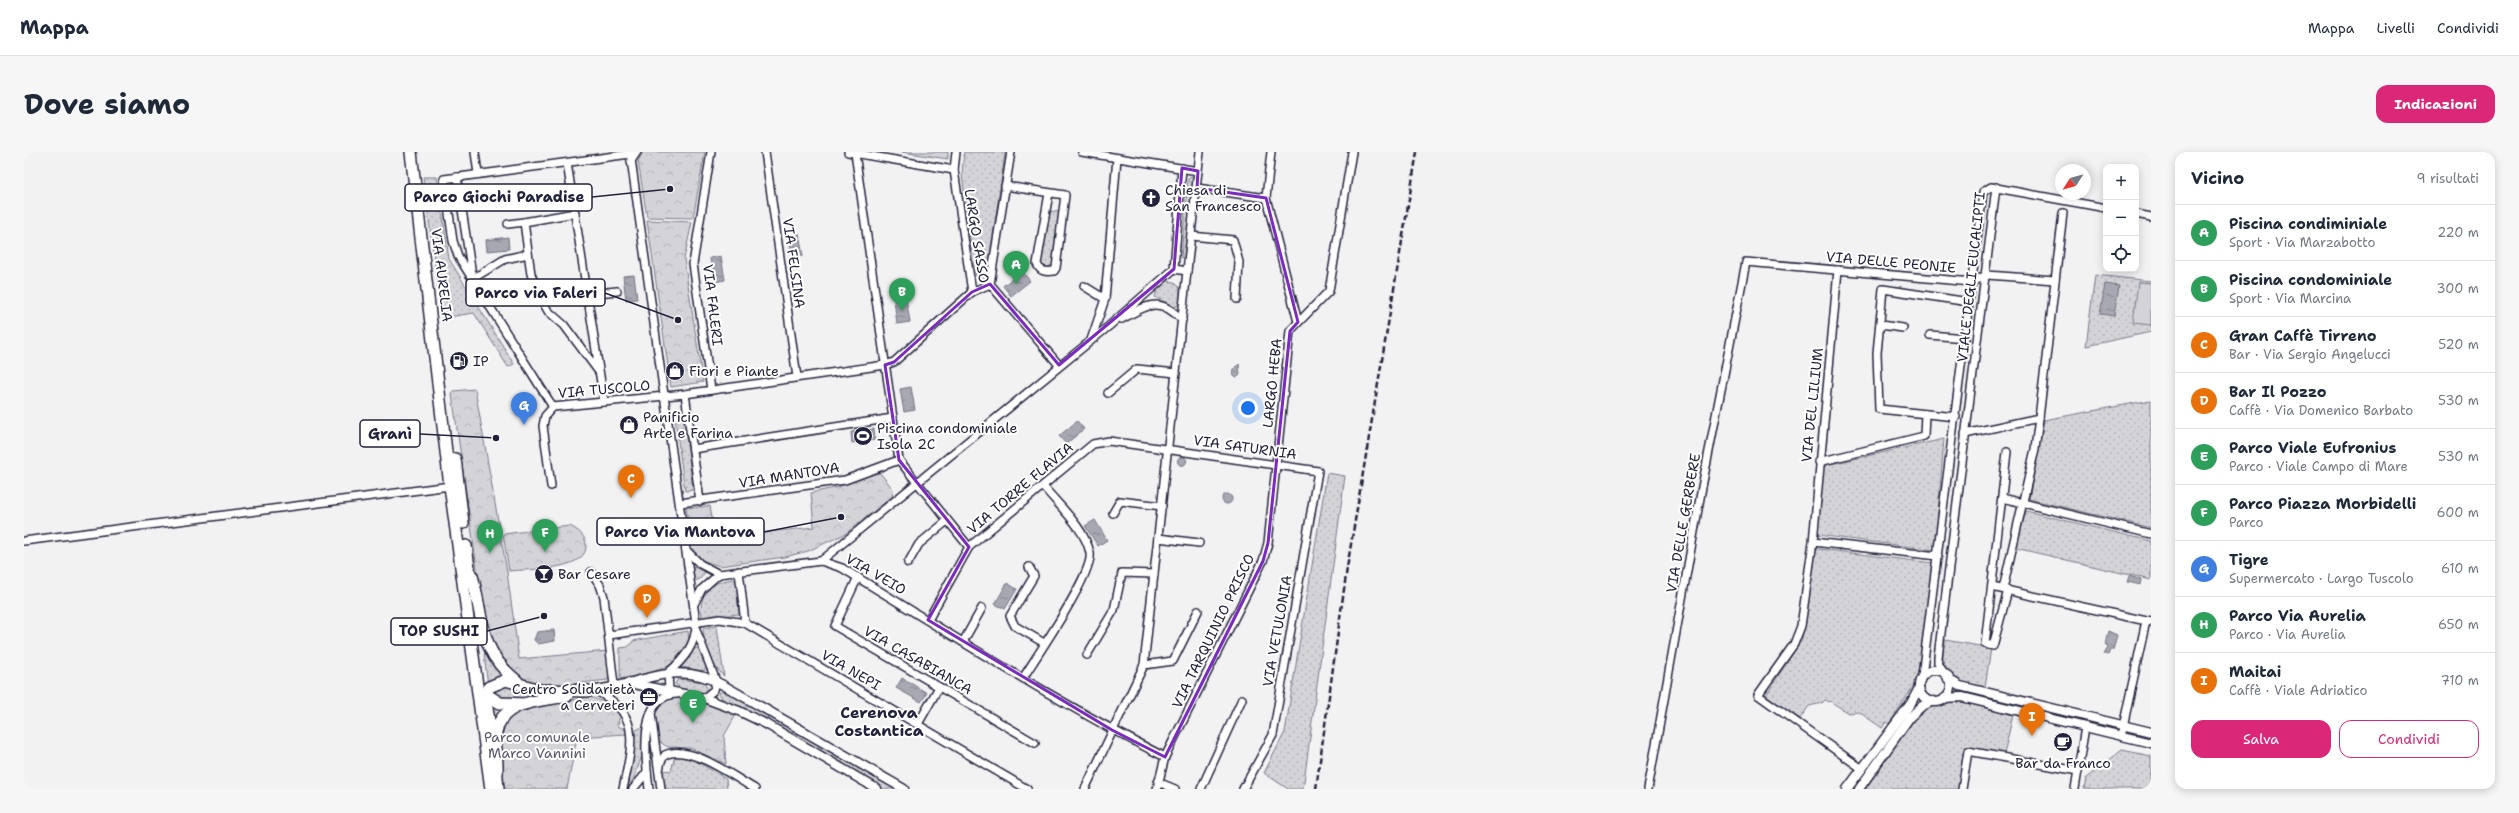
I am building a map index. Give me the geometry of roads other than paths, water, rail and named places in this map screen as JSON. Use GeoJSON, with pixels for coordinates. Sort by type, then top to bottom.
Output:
{"type":"FeatureCollection","features":[{"type":"Feature","properties":{"kind":"main road","name":"VIA AURELIA"},"geometry":{"type":"LineString","coordinates":[[411,152],[437,354],[450,486],[490,789]]}},
{"type":"Feature","properties":{"kind":"main road","name":"VIA AURELIA"},"geometry":{"type":"LineString","coordinates":[[437,354],[449,418],[484,693],[488,709],[498,789]]}},
{"type":"Feature","properties":{"kind":"main road"},"geometry":{"type":"LineString","coordinates":[[456,524],[462,548],[484,693],[483,704],[494,789]]}},
{"type":"Feature","properties":{"kind":"main road"},"geometry":{"type":"LineString","coordinates":[[469,566],[487,644],[498,663],[518,682]]}},
{"type":"Feature","properties":{"kind":"main road"},"geometry":{"type":"LineString","coordinates":[[484,693],[494,683],[502,680],[518,682],[539,690],[592,690]]}},
{"type":"Feature","properties":{"kind":"main road"},"geometry":{"type":"LineString","coordinates":[[498,789],[497,730],[506,712],[524,704],[592,690]]}},
{"type":"Feature","properties":{"kind":"main road"},"geometry":{"type":"LineString","coordinates":[[484,693],[497,702],[524,704]]}},
{"type":"Feature","properties":{"kind":"street"},"geometry":{"type":"LineString","coordinates":[[475,152],[478,174]]}},
{"type":"Feature","properties":{"kind":"street","name":"VIA FALERI"},"geometry":{"type":"LineString","coordinates":[[711,152],[693,264],[711,390]]}},
{"type":"Feature","properties":{"kind":"street","name":"VIA FELSINA"},"geometry":{"type":"LineString","coordinates":[[765,152],[797,377]]}},
{"type":"Feature","properties":{"kind":"street","name":"LARGO SASSO"},"geometry":{"type":"LineString","coordinates":[[956,152],[954,170],[972,292],[990,284],[1011,152]]}},
{"type":"Feature","properties":{"kind":"street"},"geometry":{"type":"LineString","coordinates":[[1082,152],[1198,171]]}},
{"type":"Feature","properties":{"kind":"street"},"geometry":{"type":"LineString","coordinates":[[1085,789],[1144,664],[1200,152]]}},
{"type":"Feature","properties":{"kind":"street"},"geometry":{"type":"LineString","coordinates":[[1271,152],[1266,198],[1298,322]]}},
{"type":"Feature","properties":{"kind":"street","name":"LARGO HEBA"},"geometry":{"type":"LineString","coordinates":[[1276,465],[1290,331],[1329,291],[1352,152]]}},
{"type":"Feature","properties":{"kind":"street"},"geometry":{"type":"LineString","coordinates":[[954,170],[851,153],[899,460],[968,547]]}},
{"type":"Feature","properties":{"kind":"street"},"geometry":{"type":"LineString","coordinates":[[457,177],[632,155],[696,627],[716,681],[714,690],[704,698]]}},
{"type":"Feature","properties":{"kind":"street"},"geometry":{"type":"LineString","coordinates":[[1090,340],[1105,299],[1117,158]]}},
{"type":"Feature","properties":{"kind":"street"},"geometry":{"type":"LineString","coordinates":[[567,163],[604,402]]}},
{"type":"Feature","properties":{"kind":"street"},"geometry":{"type":"LineString","coordinates":[[821,560],[917,484],[1059,365],[1109,326],[1174,269],[1182,168]]}},
{"type":"Feature","properties":{"kind":"street","name":"VIA TUSCOLO"},"geometry":{"type":"LineString","coordinates":[[472,279],[457,177],[444,179],[454,244],[472,279],[553,407],[665,397],[885,365]]}},
{"type":"Feature","properties":{"kind":"street"},"geometry":{"type":"LineString","coordinates":[[1006,186],[1065,195],[1056,268],[1054,271],[1045,272],[1037,264],[1049,193]]}},
{"type":"Feature","properties":{"kind":"street"},"geometry":{"type":"LineString","coordinates":[[1996,187],[2103,207]]}},
{"type":"Feature","properties":{"kind":"street","name":"VIALE DEGLI EUCALIPTI"},"geometry":{"type":"LineString","coordinates":[[1922,676],[1956,417],[1983,194],[1987,188],[1996,187],[1987,275],[1965,434],[1938,657],[1938,663],[1947,677]]}},
{"type":"Feature","properties":{"kind":"street"},"geometry":{"type":"LineString","coordinates":[[1197,188],[1266,198]]}},
{"type":"Feature","properties":{"kind":"street"},"geometry":{"type":"LineString","coordinates":[[508,224],[575,213]]}},
{"type":"Feature","properties":{"kind":"street"},"geometry":{"type":"LineString","coordinates":[[2006,452],[1985,644],[1993,646],[2003,610],[2022,503],[2035,449],[2063,213]]}},
{"type":"Feature","properties":{"kind":"street"},"geometry":{"type":"LineString","coordinates":[[2139,214],[2151,216]]}},
{"type":"Feature","properties":{"kind":"street"},"geometry":{"type":"LineString","coordinates":[[524,222],[533,282],[546,308],[564,325],[600,373]]}},
{"type":"Feature","properties":{"kind":"street"},"geometry":{"type":"LineString","coordinates":[[1191,236],[1233,240],[1239,262],[1238,299]]}},
{"type":"Feature","properties":{"kind":"street"},"geometry":{"type":"LineString","coordinates":[[472,279],[505,259],[528,254]]}},
{"type":"Feature","properties":{"kind":"street","name":"VIA DELLE PEONIE"},"geometry":{"type":"LineString","coordinates":[[1746,262],[1972,282],[1987,275],[2055,280]]}},
{"type":"Feature","properties":{"kind":"street","name":"VIA DELLE GERBERE"},"geometry":{"type":"LineString","coordinates":[[1648,789],[1702,487],[1746,262]]}},
{"type":"Feature","properties":{"kind":"street"},"geometry":{"type":"LineString","coordinates":[[1174,269],[1187,271]]}},
{"type":"Feature","properties":{"kind":"street","name":"VIA DEL LILIUM"},"geometry":{"type":"LineString","coordinates":[[1838,270],[1812,542],[1798,635],[1758,695],[1862,768]]}},
{"type":"Feature","properties":{"kind":"street"},"geometry":{"type":"LineString","coordinates":[[990,284],[1059,365]]}},
{"type":"Feature","properties":{"kind":"street"},"geometry":{"type":"LineString","coordinates":[[1084,286],[1105,299]]}},
{"type":"Feature","properties":{"kind":"street"},"geometry":{"type":"LineString","coordinates":[[1956,417],[1879,409],[1877,353],[1883,289],[1969,302]]}},
{"type":"Feature","properties":{"kind":"street"},"geometry":{"type":"LineString","coordinates":[[588,294],[617,291]]}},
{"type":"Feature","properties":{"kind":"street"},"geometry":{"type":"LineString","coordinates":[[885,365],[894,362],[972,292]]}},
{"type":"Feature","properties":{"kind":"street"},"geometry":{"type":"LineString","coordinates":[[1109,326],[1143,307],[1154,304],[1166,308],[1182,320]]}},
{"type":"Feature","properties":{"kind":"street"},"geometry":{"type":"LineString","coordinates":[[1880,325],[1902,328]]}},
{"type":"Feature","properties":{"kind":"street"},"geometry":{"type":"LineString","coordinates":[[1930,335],[1965,338]]}},
{"type":"Feature","properties":{"kind":"street"},"geometry":{"type":"LineString","coordinates":[[1108,393],[1137,369],[1176,373]]}},
{"type":"Feature","properties":{"kind":"street"},"geometry":{"type":"LineString","coordinates":[[685,394],[700,501]]}},
{"type":"Feature","properties":{"kind":"street"},"geometry":{"type":"LineString","coordinates":[[551,486],[543,426],[545,416],[553,407]]}},
{"type":"Feature","properties":{"kind":"street"},"geometry":{"type":"LineString","coordinates":[[1819,462],[1924,436],[1925,414]]}},
{"type":"Feature","properties":{"kind":"street"},"geometry":{"type":"LineString","coordinates":[[693,449],[893,418]]}},
{"type":"Feature","properties":{"kind":"street"},"geometry":{"type":"LineString","coordinates":[[1965,434],[2039,418]]}},
{"type":"Feature","properties":{"kind":"street","name":"VIA TORRE FLAVIA"},"geometry":{"type":"LineString","coordinates":[[928,620],[968,547],[1093,444],[1101,441],[1168,449]]}},
{"type":"Feature","properties":{"kind":"street","name":"VIA SATURNIA"},"geometry":{"type":"LineString","coordinates":[[1168,449],[1318,471]]}},
{"type":"Feature","properties":{"kind":"street","name":"VIA MANTOVA"},"geometry":{"type":"LineString","coordinates":[[680,503],[845,480],[899,460]]}},
{"type":"Feature","properties":{"kind":"street","name":"VIA TARQUINIO PRISCO"},"geometry":{"type":"LineString","coordinates":[[1165,757],[1263,561],[1268,543],[1276,465]]}},
{"type":"Feature","properties":{"kind":"street","name":"VIA VETULONIA"},"geometry":{"type":"LineString","coordinates":[[1243,789],[1273,735],[1318,471]]}},
{"type":"Feature","properties":{"kind":"street"},"geometry":{"type":"LineString","coordinates":[[24,541],[450,486]]}},
{"type":"Feature","properties":{"kind":"street"},"geometry":{"type":"LineString","coordinates":[[1023,678],[1086,575],[1090,554],[1083,535],[1043,486]]}},
{"type":"Feature","properties":{"kind":"street"},"geometry":{"type":"LineString","coordinates":[[2002,498],[2151,534]]}},
{"type":"Feature","properties":{"kind":"street"},"geometry":{"type":"LineString","coordinates":[[1113,513],[1120,501],[1162,506]]}},
{"type":"Feature","properties":{"kind":"street"},"geometry":{"type":"LineString","coordinates":[[908,563],[920,544],[947,521]]}},
{"type":"Feature","properties":{"kind":"street"},"geometry":{"type":"LineString","coordinates":[[1158,538],[1199,543]]}},
{"type":"Feature","properties":{"kind":"street"},"geometry":{"type":"LineString","coordinates":[[1812,542],[1938,556]]}},
{"type":"Feature","properties":{"kind":"street"},"geometry":{"type":"LineString","coordinates":[[686,550],[700,564],[719,574],[702,589],[694,606]]}},
{"type":"Feature","properties":{"kind":"street","name":"VIA VEIO"},"geometry":{"type":"LineString","coordinates":[[719,574],[821,560],[842,568],[1023,678],[1112,730],[1165,757]]}},
{"type":"Feature","properties":{"kind":"street"},"geometry":{"type":"LineString","coordinates":[[1029,568],[1034,576],[1010,616],[1014,626],[1044,643]]}},
{"type":"Feature","properties":{"kind":"street"},"geometry":{"type":"LineString","coordinates":[[739,571],[746,623]]}},
{"type":"Feature","properties":{"kind":"street"},"geometry":{"type":"LineString","coordinates":[[590,572],[603,594],[614,685]]}},
{"type":"Feature","properties":{"kind":"street"},"geometry":{"type":"LineString","coordinates":[[1087,655],[1114,610],[1122,574],[1154,574]]}},
{"type":"Feature","properties":{"kind":"street","name":"VIA CASABIANCA"},"geometry":{"type":"LineString","coordinates":[[858,577],[835,626],[1035,743]]}},
{"type":"Feature","properties":{"kind":"street"},"geometry":{"type":"LineString","coordinates":[[1992,587],[2148,622],[2121,736]]}},
{"type":"Feature","properties":{"kind":"street"},"geometry":{"type":"LineString","coordinates":[[963,642],[982,608]]}},
{"type":"Feature","properties":{"kind":"street"},"geometry":{"type":"LineString","coordinates":[[1989,608],[2003,610]]}},
{"type":"Feature","properties":{"kind":"street"},"geometry":{"type":"LineString","coordinates":[[1144,664],[1173,662],[1198,611]]}},
{"type":"Feature","properties":{"kind":"street","name":"VIA NEPI"},"geometry":{"type":"LineString","coordinates":[[609,635],[696,627],[720,619],[746,623],[1027,789]]}},
{"type":"Feature","properties":{"kind":"street"},"geometry":{"type":"LineString","coordinates":[[669,690],[668,673],[688,653],[696,627]]}},
{"type":"Feature","properties":{"kind":"street"},"geometry":{"type":"LineString","coordinates":[[1847,789],[1911,703],[1919,688],[1922,676],[1936,670],[1960,686],[2151,732]]}},
{"type":"Feature","properties":{"kind":"street"},"geometry":{"type":"LineString","coordinates":[[592,690],[625,684],[668,673],[693,674],[716,681],[904,789]]}},
{"type":"Feature","properties":{"kind":"street"},"geometry":{"type":"LineString","coordinates":[[1945,698],[1950,689],[1947,677]]}},
{"type":"Feature","properties":{"kind":"street"},"geometry":{"type":"LineString","coordinates":[[625,684],[669,690],[726,705],[762,721],[877,789]]}},
{"type":"Feature","properties":{"kind":"street"},"geometry":{"type":"LineString","coordinates":[[918,724],[939,687]]}},
{"type":"Feature","properties":{"kind":"street"},"geometry":{"type":"LineString","coordinates":[[1919,688],[1922,696],[1933,702]]}},
{"type":"Feature","properties":{"kind":"street"},"geometry":{"type":"LineString","coordinates":[[592,690],[618,705],[630,724],[630,753],[623,789]]}},
{"type":"Feature","properties":{"kind":"street"},"geometry":{"type":"LineString","coordinates":[[649,789],[646,727],[651,712],[665,697],[682,694]]}},
{"type":"Feature","properties":{"kind":"street"},"geometry":{"type":"LineString","coordinates":[[1858,789],[1910,717],[1922,706],[1945,698],[1962,698],[2151,743]]}},
{"type":"Feature","properties":{"kind":"street"},"geometry":{"type":"LineString","coordinates":[[1201,789],[1242,699]]}},
{"type":"Feature","properties":{"kind":"street"},"geometry":{"type":"LineString","coordinates":[[651,712],[661,789]]}},
{"type":"Feature","properties":{"kind":"street"},"geometry":{"type":"LineString","coordinates":[[2075,789],[2085,727]]}},
{"type":"Feature","properties":{"kind":"street"},"geometry":{"type":"LineString","coordinates":[[1962,789],[1968,751],[2078,771]]}},
{"type":"Feature","properties":{"kind":"street"},"geometry":{"type":"LineString","coordinates":[[659,770],[660,761],[665,755],[684,753],[704,760],[755,789]]}},
{"type":"Feature","properties":{"kind":"street"},"geometry":{"type":"LineString","coordinates":[[1165,757],[1158,786],[1175,789]]}},
{"type":"Feature","properties":{"kind":"street"},"geometry":{"type":"LineString","coordinates":[[633,789],[647,772]]}},
{"type":"Feature","properties":{"kind":"water"},"geometry":{"type":"Polygon","coordinates":[[[799,234],[803,256],[792,257],[789,235],[799,234]]]}},
{"type":"Feature","properties":{"kind":"water"},"geometry":{"type":"Polygon","coordinates":[[[508,237],[509,249],[487,251],[486,240],[508,237]]]}},
{"type":"Feature","properties":{"kind":"water"},"geometry":{"type":"Polygon","coordinates":[[[721,256],[725,280],[714,282],[710,258],[721,256]]]}},
{"type":"Feature","properties":{"kind":"water"},"geometry":{"type":"Polygon","coordinates":[[[1022,271],[1030,281],[1011,296],[1003,286],[1022,271]]]}},
{"type":"Feature","properties":{"kind":"water"},"geometry":{"type":"Polygon","coordinates":[[[634,275],[637,299],[626,300],[623,276],[634,275]]]}},
{"type":"Feature","properties":{"kind":"water"},"geometry":{"type":"Polygon","coordinates":[[[2105,284],[2119,286],[2114,316],[2100,314],[2105,284]]]}},
{"type":"Feature","properties":{"kind":"water"},"geometry":{"type":"Polygon","coordinates":[[[906,298],[910,322],[897,324],[894,300],[906,298]]]}},
{"type":"Feature","properties":{"kind":"water"},"geometry":{"type":"Polygon","coordinates":[[[1239,364],[1240,375],[1236,378],[1233,375],[1234,369],[1239,364]]]}},
{"type":"Feature","properties":{"kind":"water"},"geometry":{"type":"Polygon","coordinates":[[[911,387],[915,410],[904,412],[900,389],[911,387]]]}},
{"type":"Feature","properties":{"kind":"water"},"geometry":{"type":"Polygon","coordinates":[[[1077,421],[1084,429],[1066,444],[1059,436],[1077,421]]]}},
{"type":"Feature","properties":{"kind":"water","name":"Piscina condominiale Isola 2C"},"geometry":{"type":"Polygon","coordinates":[[[874,429],[875,440],[852,443],[851,432],[874,429]]]}},
{"type":"Feature","properties":{"kind":"water"},"geometry":{"type":"Polygon","coordinates":[[[1182,456],[1187,461],[1182,466],[1177,461],[1182,456]]]}},
{"type":"Feature","properties":{"kind":"water"},"geometry":{"type":"Polygon","coordinates":[[[1225,494],[1229,494],[1231,495],[1231,503],[1225,504],[1222,501],[1222,497],[1225,494]]]}},
{"type":"Feature","properties":{"kind":"water"},"geometry":{"type":"Polygon","coordinates":[[[1095,520],[1107,540],[1098,546],[1085,526],[1095,520]]]}},
{"type":"Feature","properties":{"kind":"water"},"geometry":{"type":"Polygon","coordinates":[[[2129,576],[2142,580],[2141,585],[2127,582],[2129,576]]]}},
{"type":"Feature","properties":{"kind":"water"},"geometry":{"type":"Polygon","coordinates":[[[1007,583],[1017,589],[1005,609],[995,604],[1007,583]]]}},
{"type":"Feature","properties":{"kind":"water"},"geometry":{"type":"Polygon","coordinates":[[[554,630],[555,641],[538,644],[534,640],[537,632],[554,630]]]}},
{"type":"Feature","properties":{"kind":"water"},"geometry":{"type":"Polygon","coordinates":[[[2108,631],[2117,635],[2113,650],[2110,650],[2108,655],[2104,654],[2108,648],[2105,645],[2108,631]]]}},
{"type":"Feature","properties":{"kind":"water"},"geometry":{"type":"Polygon","coordinates":[[[902,678],[927,693],[921,702],[896,688],[902,678]]]}},
{"type":"Feature","properties":{"kind":"railway"},"geometry":{"type":"LineString","coordinates":[[1316,789],[1347,568],[1417,152]]}},
{"type":"Feature","properties":{"kind":"place","name":"Parco Giochi Paradise"},"geometry":{"type":"Point","coordinates":[670,189]}},
{"type":"Feature","properties":{"kind":"place","name":"Chiesa di San Francesco"},"geometry":{"type":"Point","coordinates":[1151,198]}},
{"type":"Feature","properties":{"kind":"place","name":"Piscina condiminiale"},"geometry":{"type":"Point","coordinates":[1016,284]}},
{"type":"Feature","properties":{"kind":"place","name":"Piscina condominiale"},"geometry":{"type":"Point","coordinates":[902,311]}},
{"type":"Feature","properties":{"kind":"place","name":"Parco via Faleri"},"geometry":{"type":"Point","coordinates":[678,320]}},
{"type":"Feature","properties":{"kind":"place","name":"IP"},"geometry":{"type":"Point","coordinates":[459,361]}},
{"type":"Feature","properties":{"kind":"place","name":"Fiori e Piante"},"geometry":{"type":"Point","coordinates":[675,371]}},
{"type":"Feature","properties":{"kind":"place","name":"Tigre"},"geometry":{"type":"Point","coordinates":[524,425]}},
{"type":"Feature","properties":{"kind":"place","name":"Panificio Arte e Farina"},"geometry":{"type":"Point","coordinates":[629,425]}},
{"type":"Feature","properties":{"kind":"place","name":"Piscina condominiale Isola 2C"},"geometry":{"type":"Point","coordinates":[863,436]}},
{"type":"Feature","properties":{"kind":"place","name":"Granì"},"geometry":{"type":"Point","coordinates":[496,438]}},
{"type":"Feature","properties":{"kind":"place","name":"Gran Caffè Tirreno"},"geometry":{"type":"Point","coordinates":[631,498]}},
{"type":"Feature","properties":{"kind":"place","name":"Parco Via Mantova"},"geometry":{"type":"Point","coordinates":[841,517]}},
{"type":"Feature","properties":{"kind":"place","name":"Parco Piazza Morbidelli"},"geometry":{"type":"Point","coordinates":[545,552]}},
{"type":"Feature","properties":{"kind":"place","name":"Parco Via Aurelia"},"geometry":{"type":"Point","coordinates":[490,553]}},
{"type":"Feature","properties":{"kind":"place","name":"Bar Cesare"},"geometry":{"type":"Point","coordinates":[544,574]}},
{"type":"Feature","properties":{"kind":"place","name":"TOP SUSHI"},"geometry":{"type":"Point","coordinates":[544,616]}},
{"type":"Feature","properties":{"kind":"place","name":"Bar Il Pozzo"},"geometry":{"type":"Point","coordinates":[647,618]}},
{"type":"Feature","properties":{"kind":"place","name":"Centro Solidarietà a Cerveteri"},"geometry":{"type":"Point","coordinates":[649,697]}},
{"type":"Feature","properties":{"kind":"place","name":"Parco Viale Eufronius"},"geometry":{"type":"Point","coordinates":[693,723]}},
{"type":"Feature","properties":{"kind":"place","name":"Maitai"},"geometry":{"type":"Point","coordinates":[2032,736]}},
{"type":"Feature","properties":{"kind":"place","name":"Bar da Franco"},"geometry":{"type":"Point","coordinates":[2063,742]}},
{"type":"Feature","properties":{"kind":"district","name":"Cerenova Costantica"},"geometry":{"type":"Point","coordinates":[879,721]}},
{"type":"Feature","properties":{"kind":"park label","name":"Parco comunale Marco Vannini"},"geometry":{"type":"Point","coordinates":[537,746]}}]}
